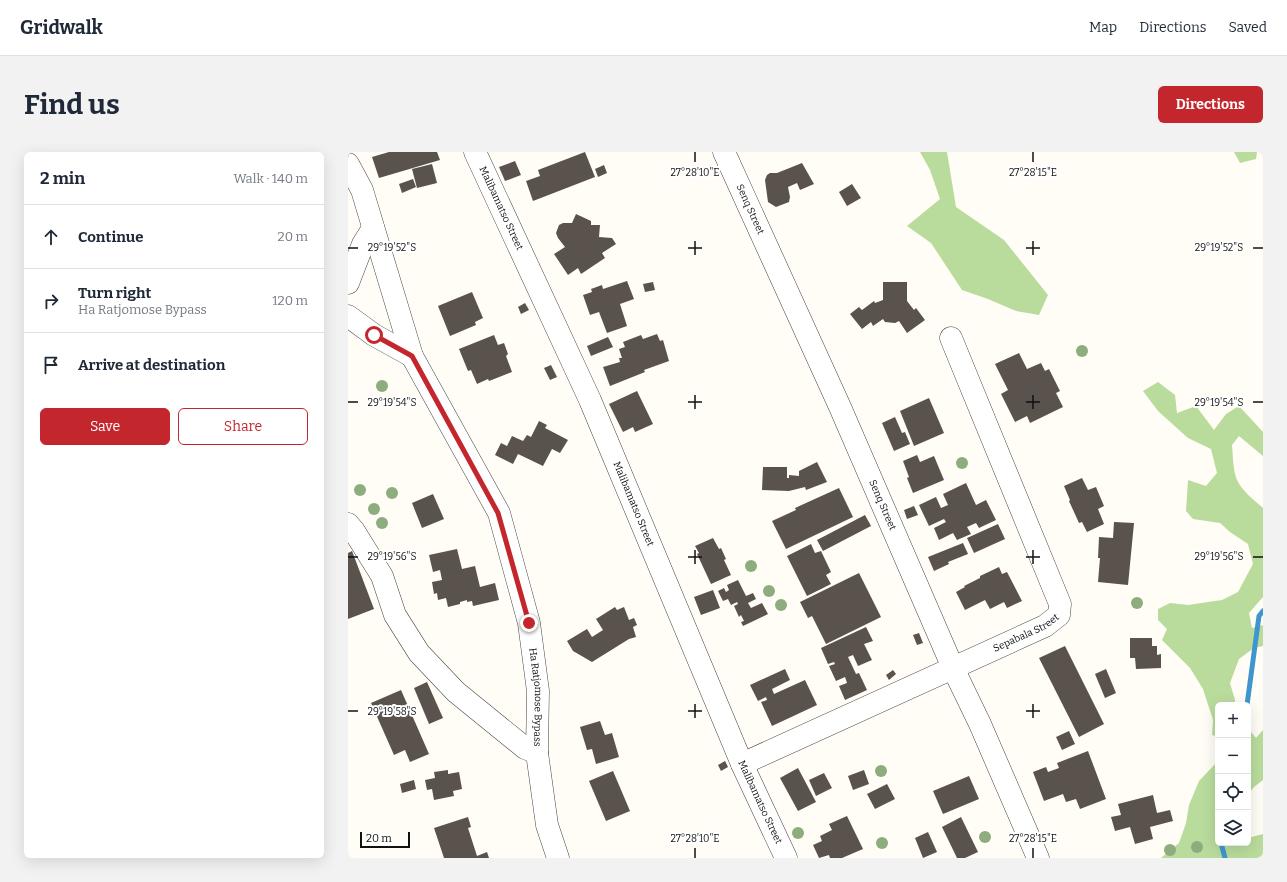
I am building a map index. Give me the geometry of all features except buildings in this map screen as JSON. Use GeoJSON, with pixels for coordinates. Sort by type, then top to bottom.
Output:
{"type":"FeatureCollection","features":[{"type":"Feature","properties":{"kind":"street","name":"Malibamatso Street"},"geometry":{"type":"LineString","coordinates":[[476,152],[590,400],[742,764],[786,858]]}},
{"type":"Feature","properties":{"kind":"street","name":"Senq Street"},"geometry":{"type":"LineString","coordinates":[[724,152],[840,407],[953,668],[980,724],[1038,858]]}},
{"type":"Feature","properties":{"kind":"street","name":"Ha Ratjomose Bypass"},"geometry":{"type":"LineString","coordinates":[[348,164],[362,190],[412,356],[498,513],[529,623],[538,691],[537,753],[546,825],[558,858]]}},
{"type":"Feature","properties":{"kind":"street"},"geometry":{"type":"LineString","coordinates":[[348,283],[363,244],[373,228]]}},
{"type":"Feature","properties":{"kind":"street"},"geometry":{"type":"LineString","coordinates":[[348,316],[374,335],[412,356]]}},
{"type":"Feature","properties":{"kind":"street","name":"Sepabala Street"},"geometry":{"type":"LineString","coordinates":[[742,764],[1045,626],[1059,615],[1060,604],[951,338]]}},
{"type":"Feature","properties":{"kind":"street"},"geometry":{"type":"LineString","coordinates":[[348,524],[382,576],[395,615],[419,653],[456,692],[525,748],[537,753]]}},
{"type":"Feature","properties":{"kind":"green space"},"geometry":{"type":"Polygon","coordinates":[[[920,152],[947,152],[956,207],[1004,240],[1048,295],[1039,315],[1016,311],[962,290],[931,243],[907,226],[940,199],[930,170],[920,152]]]}},
{"type":"Feature","properties":{"kind":"green space"},"geometry":{"type":"Polygon","coordinates":[[[1234,152],[1257,152],[1256,159],[1240,163],[1234,152]]]}},
{"type":"Feature","properties":{"kind":"green space"},"geometry":{"type":"Polygon","coordinates":[[[1158,382],[1175,395],[1177,413],[1196,406],[1214,430],[1226,414],[1239,406],[1263,432],[1263,456],[1239,436],[1232,445],[1234,468],[1237,480],[1245,492],[1263,508],[1263,597],[1249,613],[1252,628],[1263,625],[1263,646],[1254,648],[1239,659],[1230,683],[1235,702],[1215,702],[1215,736],[1212,735],[1213,720],[1203,689],[1190,668],[1162,640],[1167,629],[1158,620],[1158,609],[1170,603],[1188,605],[1222,600],[1238,592],[1253,564],[1248,544],[1220,523],[1193,519],[1186,511],[1188,480],[1206,486],[1217,473],[1211,449],[1188,438],[1158,411],[1143,391],[1158,382]]]}},
{"type":"Feature","properties":{"kind":"green space"},"geometry":{"type":"Polygon","coordinates":[[[1263,730],[1263,780],[1251,791],[1251,732],[1256,738],[1263,730]]]}},
{"type":"Feature","properties":{"kind":"green space"},"geometry":{"type":"Polygon","coordinates":[[[1215,764],[1215,846],[1251,846],[1251,837],[1263,834],[1263,855],[1258,858],[1161,858],[1179,843],[1186,823],[1189,805],[1199,781],[1215,764]]]}},
{"type":"Feature","properties":{"kind":"waterway"},"geometry":{"type":"LineString","coordinates":[[1247,702],[1259,616],[1263,611]]}},
{"type":"Feature","properties":{"kind":"waterway"},"geometry":{"type":"LineString","coordinates":[[1222,846],[1225,858]]}},
{"type":"Feature","properties":{"kind":"route"},"geometry":{"type":"LineString","coordinates":[[374,335],[412,356],[498,513],[529,623]]}}]}
